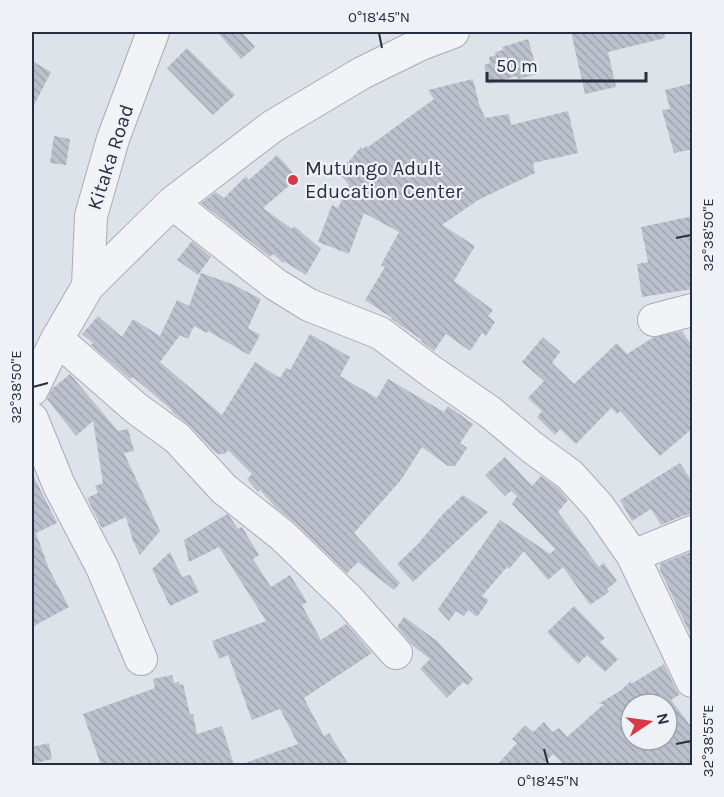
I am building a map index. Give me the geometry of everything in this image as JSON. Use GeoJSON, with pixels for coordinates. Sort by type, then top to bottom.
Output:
{"type":"FeatureCollection","features":[{"type":"Feature","properties":{"kind":"street","name":"Kitaka Road"},"geometry":{"type":"LineString","coordinates":[[88,286],[91,216],[113,139],[153,32]]}},
{"type":"Feature","properties":{"kind":"street"},"geometry":{"type":"LineString","coordinates":[[32,390],[57,339],[88,286],[172,203],[273,126],[362,72],[421,44],[453,32]]}},
{"type":"Feature","properties":{"kind":"street"},"geometry":{"type":"LineString","coordinates":[[172,203],[275,284],[309,305],[380,333],[490,412],[532,448],[570,475],[599,507],[633,556],[693,681]]}},
{"type":"Feature","properties":{"kind":"street"},"geometry":{"type":"LineString","coordinates":[[654,320],[693,310]]}},
{"type":"Feature","properties":{"kind":"street"},"geometry":{"type":"LineString","coordinates":[[57,339],[136,409],[177,438],[224,489],[284,536],[350,601],[396,652]]}},
{"type":"Feature","properties":{"kind":"street"},"geometry":{"type":"LineString","coordinates":[[32,419],[59,485],[102,567],[141,659]]}},
{"type":"Feature","properties":{"kind":"street"},"geometry":{"type":"LineString","coordinates":[[633,556],[693,532]]}},
{"type":"Feature","properties":{"kind":"building"},"geometry":{"type":"Polygon","coordinates":[[[217,32],[242,32],[255,47],[241,59],[217,32]]]}},
{"type":"Feature","properties":{"kind":"building"},"geometry":{"type":"Polygon","coordinates":[[[571,32],[664,32],[665,38],[608,52],[616,87],[585,94],[571,32]]]}},
{"type":"Feature","properties":{"kind":"building"},"geometry":{"type":"Polygon","coordinates":[[[528,39],[538,74],[518,79],[517,76],[489,84],[484,65],[490,63],[489,57],[503,50],[502,47],[528,39]]]}},
{"type":"Feature","properties":{"kind":"building"},"geometry":{"type":"Polygon","coordinates":[[[187,48],[235,95],[213,115],[167,68],[187,48]]]}},
{"type":"Feature","properties":{"kind":"building"},"geometry":{"type":"Polygon","coordinates":[[[32,61],[51,72],[32,109],[32,61]]]}},
{"type":"Feature","properties":{"kind":"building"},"geometry":{"type":"Polygon","coordinates":[[[473,79],[485,118],[509,114],[511,125],[568,111],[578,153],[533,163],[535,173],[478,200],[442,225],[475,246],[454,281],[493,310],[488,316],[495,322],[486,336],[482,333],[470,351],[446,334],[434,351],[365,300],[385,267],[381,265],[399,232],[364,213],[349,254],[318,242],[332,205],[338,208],[349,185],[339,173],[361,147],[363,149],[368,147],[434,99],[428,90],[473,79]]]}},
{"type":"Feature","properties":{"kind":"building"},"geometry":{"type":"Polygon","coordinates":[[[693,83],[693,149],[674,153],[662,110],[670,109],[665,90],[693,83]]]}},
{"type":"Feature","properties":{"kind":"building"},"geometry":{"type":"Polygon","coordinates":[[[54,136],[70,139],[66,165],[50,163],[54,136]]]}},
{"type":"Feature","properties":{"kind":"building"},"geometry":{"type":"Polygon","coordinates":[[[277,155],[298,178],[263,208],[292,229],[294,226],[321,249],[306,275],[285,262],[283,263],[273,254],[270,257],[201,203],[216,192],[224,198],[246,176],[249,180],[277,155]]]}},
{"type":"Feature","properties":{"kind":"building"},"geometry":{"type":"Polygon","coordinates":[[[693,216],[693,289],[642,297],[637,264],[648,262],[641,227],[693,216]]]}},
{"type":"Feature","properties":{"kind":"building"},"geometry":{"type":"Polygon","coordinates":[[[192,241],[211,257],[198,275],[177,260],[192,241]]]}},
{"type":"Feature","properties":{"kind":"building"},"geometry":{"type":"Polygon","coordinates":[[[201,273],[232,284],[261,299],[248,328],[260,335],[249,355],[208,331],[207,333],[194,326],[188,339],[180,335],[160,362],[222,415],[255,362],[280,378],[286,368],[290,370],[310,334],[350,357],[340,376],[377,398],[388,379],[444,412],[448,406],[473,424],[460,443],[467,448],[455,466],[448,466],[422,447],[401,480],[354,533],[400,583],[394,590],[358,562],[347,573],[276,508],[260,490],[258,492],[247,479],[252,474],[228,450],[225,454],[218,454],[172,410],[133,377],[130,379],[91,345],[93,343],[82,334],[98,316],[122,337],[133,319],[160,336],[177,300],[189,306],[201,273]]]}},
{"type":"Feature","properties":{"kind":"building"},"geometry":{"type":"Polygon","coordinates":[[[682,331],[693,347],[693,428],[660,456],[620,411],[617,414],[611,408],[576,444],[560,429],[555,435],[537,417],[542,411],[528,398],[544,381],[522,362],[543,337],[560,352],[552,363],[574,384],[617,343],[627,354],[654,337],[682,331]]]}},
{"type":"Feature","properties":{"kind":"building"},"geometry":{"type":"Polygon","coordinates":[[[70,374],[118,431],[128,429],[134,451],[124,453],[160,531],[140,555],[126,517],[102,528],[87,498],[98,493],[95,486],[103,483],[93,421],[76,436],[47,399],[52,389],[70,374]]]}},
{"type":"Feature","properties":{"kind":"building"},"geometry":{"type":"Polygon","coordinates":[[[505,457],[532,486],[541,476],[558,488],[568,500],[558,512],[599,567],[604,563],[617,581],[607,589],[609,592],[590,605],[563,567],[548,580],[524,551],[482,596],[489,600],[477,617],[468,610],[464,616],[456,611],[449,621],[438,609],[500,520],[550,554],[555,549],[512,504],[517,496],[511,491],[505,496],[485,475],[505,457]]]}},
{"type":"Feature","properties":{"kind":"building"},"geometry":{"type":"Polygon","coordinates":[[[680,463],[693,483],[693,514],[661,525],[651,509],[632,521],[620,500],[680,463]]]}},
{"type":"Feature","properties":{"kind":"building"},"geometry":{"type":"Polygon","coordinates":[[[32,473],[57,523],[36,533],[49,569],[69,607],[32,627],[32,473]]]}},
{"type":"Feature","properties":{"kind":"building"},"geometry":{"type":"Polygon","coordinates":[[[463,495],[488,512],[413,582],[397,564],[463,495]]]}},
{"type":"Feature","properties":{"kind":"building"},"geometry":{"type":"Polygon","coordinates":[[[227,514],[238,529],[242,527],[259,555],[253,559],[271,587],[290,575],[307,602],[302,605],[321,640],[346,624],[372,653],[304,698],[324,736],[329,733],[349,765],[245,765],[245,763],[298,744],[280,709],[252,720],[228,655],[219,659],[212,641],[266,621],[219,547],[189,562],[184,540],[227,514]]]}},
{"type":"Feature","properties":{"kind":"building"},"geometry":{"type":"Polygon","coordinates":[[[693,551],[693,640],[660,570],[660,564],[693,551]]]}},
{"type":"Feature","properties":{"kind":"building"},"geometry":{"type":"Polygon","coordinates":[[[170,552],[182,577],[190,575],[199,592],[170,606],[152,569],[170,552]]]}},
{"type":"Feature","properties":{"kind":"building"},"geometry":{"type":"Polygon","coordinates":[[[574,606],[605,638],[600,642],[618,659],[605,672],[587,655],[578,664],[547,632],[574,606]]]}},
{"type":"Feature","properties":{"kind":"building"},"geometry":{"type":"Polygon","coordinates":[[[404,617],[437,641],[473,679],[468,685],[463,682],[447,698],[420,669],[430,659],[412,645],[397,627],[404,617]]]}},
{"type":"Feature","properties":{"kind":"building"},"geometry":{"type":"Polygon","coordinates":[[[664,664],[678,692],[619,692],[619,752],[679,752],[679,711],[693,729],[693,761],[686,765],[564,765],[553,754],[543,765],[497,765],[517,743],[512,739],[525,725],[533,732],[544,722],[552,732],[559,728],[567,737],[604,704],[598,704],[620,691],[631,681],[631,684],[664,664]]]}},
{"type":"Feature","properties":{"kind":"building"},"geometry":{"type":"Polygon","coordinates":[[[172,675],[174,683],[183,684],[197,734],[222,726],[234,765],[101,765],[83,714],[155,688],[153,679],[172,675]]]}},
{"type":"Feature","properties":{"kind":"building"},"geometry":{"type":"Polygon","coordinates":[[[49,743],[52,759],[32,764],[32,747],[49,743]]]}},
{"type":"Feature","properties":{"kind":"place","name":"Mutungo Adult Education Center"},"geometry":{"type":"Point","coordinates":[293,180]}}]}
